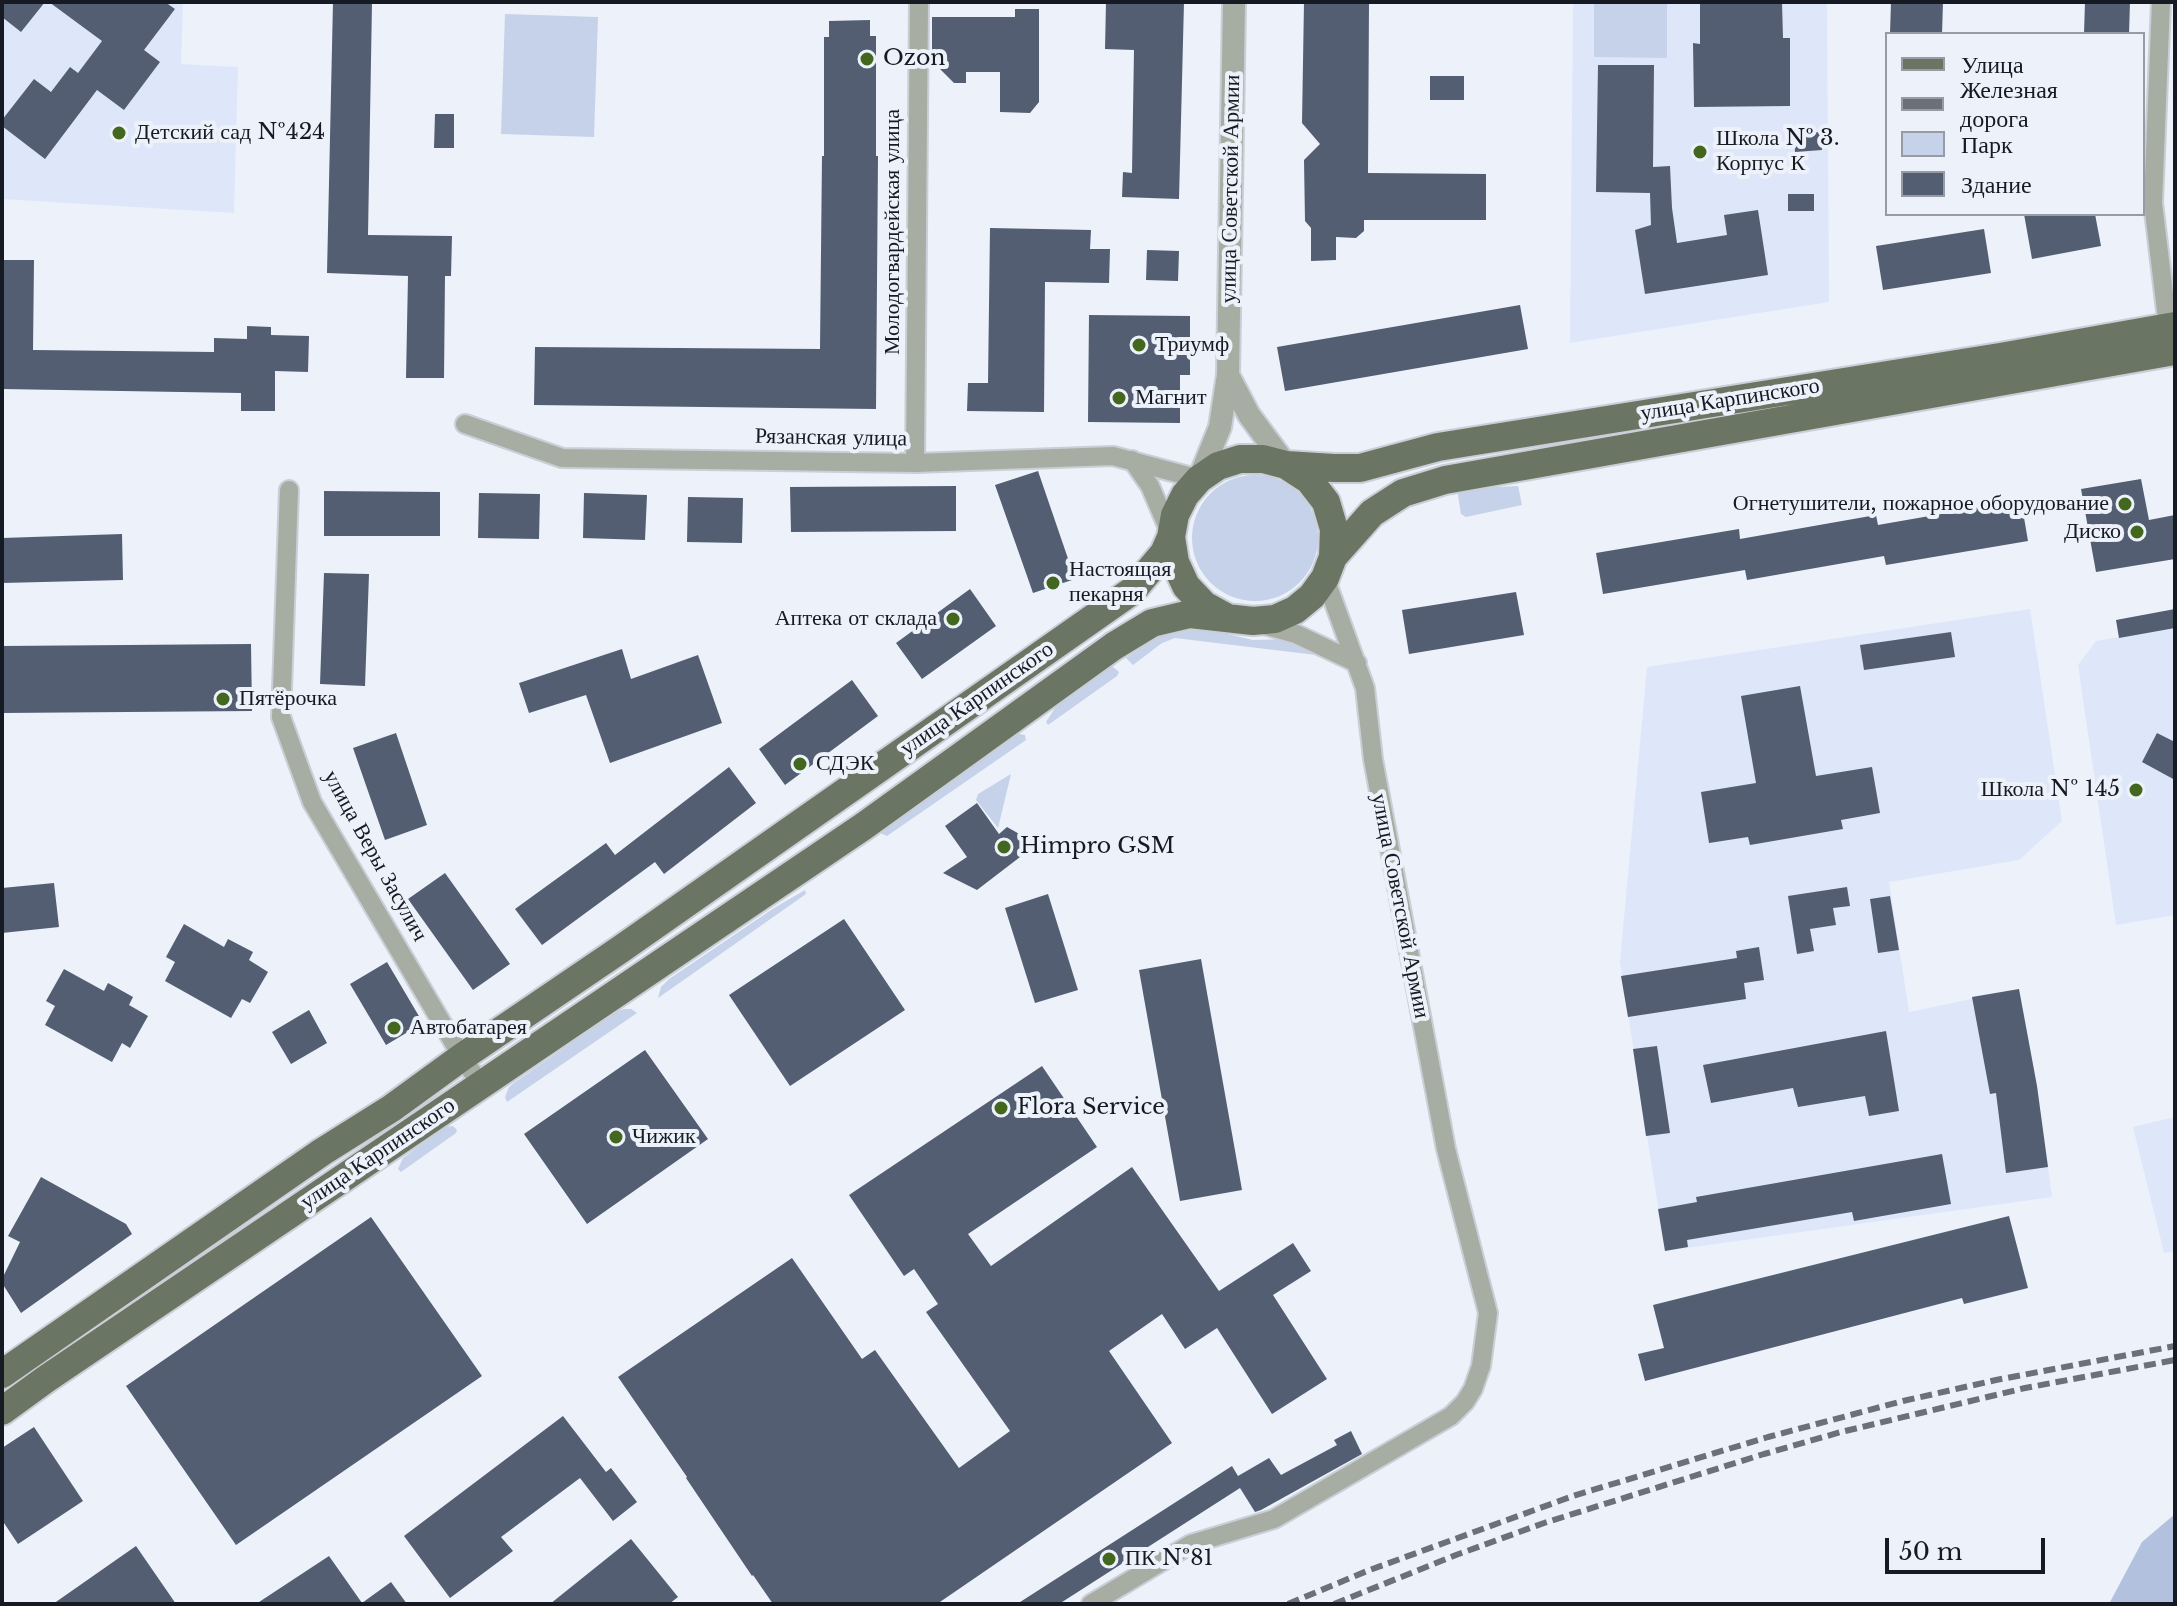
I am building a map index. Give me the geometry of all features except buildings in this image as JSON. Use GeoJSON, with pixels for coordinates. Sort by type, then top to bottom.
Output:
{"type":"FeatureCollection","features":[{"type":"Feature","properties":{"kind":"main road","name":"улица Карпинского"},"geometry":{"type":"LineString","coordinates":[[2,1374],[322,1152],[392,1108],[1132,591],[1164,553],[1175,515],[1185,495],[1199,479],[1218,466],[1240,459],[1263,459],[1286,465],[1360,468],[1438,447],[2000,357],[2173,334]]}},
{"type":"Feature","properties":{"kind":"main road","name":"улица Карпинского"},"geometry":{"type":"LineString","coordinates":[[2,1411],[864,826],[1102,655],[1152,623],[1190,614],[1275,619],[1295,610],[1312,596],[1329,567],[1372,513],[1403,493],[1445,480],[2173,334]]}},
{"type":"Feature","properties":{"kind":"main road"},"geometry":{"type":"LineString","coordinates":[[1286,465],[1309,480],[1326,502],[1334,529],[1329,567]]}},
{"type":"Feature","properties":{"kind":"main road"},"geometry":{"type":"LineString","coordinates":[[1171,537],[1175,562],[1186,586],[1204,605],[1240,619]]}},
{"type":"Feature","properties":{"kind":"main road"},"geometry":{"type":"LineString","coordinates":[[728,874],[743,872],[753,878],[757,887],[756,899]]}},
{"type":"Feature","properties":{"kind":"street","name":"Молодогвардейская улица"},"geometry":{"type":"LineString","coordinates":[[915,463],[919,2]]}},
{"type":"Feature","properties":{"kind":"street","name":"улица Советской Армии"},"geometry":{"type":"LineString","coordinates":[[1199,479],[1220,427],[1228,375],[1234,2]]}},
{"type":"Feature","properties":{"kind":"street"},"geometry":{"type":"LineString","coordinates":[[2161,2],[2153,203],[2173,334]]}},
{"type":"Feature","properties":{"kind":"street"},"geometry":{"type":"LineString","coordinates":[[1228,375],[1249,415],[1286,465]]}},
{"type":"Feature","properties":{"kind":"street","name":"Рязанская улица"},"geometry":{"type":"LineString","coordinates":[[465,424],[562,458],[915,463],[1113,456],[1199,479]]}},
{"type":"Feature","properties":{"kind":"street"},"geometry":{"type":"LineString","coordinates":[[1132,460],[1150,486],[1171,537]]}},
{"type":"Feature","properties":{"kind":"street","name":"улица Веры Засулич"},"geometry":{"type":"LineString","coordinates":[[289,490],[281,717],[312,802],[481,1085]]}},
{"type":"Feature","properties":{"kind":"street","name":"улица Советской Армии"},"geometry":{"type":"LineString","coordinates":[[1091,1604],[1191,1544],[1274,1519],[1451,1416],[1473,1389],[1481,1366],[1488,1313],[1446,1149],[1373,759],[1365,688],[1329,567]]}},
{"type":"Feature","properties":{"kind":"street"},"geometry":{"type":"LineString","coordinates":[[1240,619],[1296,634],[1357,663]]}},
{"type":"Feature","properties":{"kind":"shaded area","name":"Детский сад №424"},"geometry":{"type":"Polygon","coordinates":[[[2,2],[183,2],[181,64],[238,67],[234,213],[2,199],[2,2]]]}},
{"type":"Feature","properties":{"kind":"shaded area","name":"Школа № 3. Корпус К"},"geometry":{"type":"Polygon","coordinates":[[[1573,2],[1827,2],[1829,302],[1570,343],[1573,2]]]}},
{"type":"Feature","properties":{"kind":"shaded area","name":"Школа № 145"},"geometry":{"type":"Polygon","coordinates":[[[2175,603],[2175,915],[2116,925],[2078,665],[2096,641],[2160,630],[2175,603]]]}},
{"type":"Feature","properties":{"kind":"shaded area"},"geometry":{"type":"Polygon","coordinates":[[[2030,609],[2062,821],[2019,860],[1889,882],[1909,1012],[2019,989],[2037,1086],[2052,1197],[1665,1251],[1620,962],[1647,667],[2030,609]]]}},
{"type":"Feature","properties":{"kind":"shaded area"},"geometry":{"type":"Polygon","coordinates":[[[2175,1117],[2175,1251],[2164,1253],[2133,1127],[2175,1117]]]}},
{"type":"Feature","properties":{"kind":"shaded area"},"geometry":{"type":"Polygon","coordinates":[[[2175,1514],[2175,1604],[2109,1604],[2142,1542],[2175,1514]]]}},
{"type":"Feature","properties":{"kind":"green space"},"geometry":{"type":"Polygon","coordinates":[[[1594,2],[1667,2],[1667,58],[1594,57],[1594,2]]]}},
{"type":"Feature","properties":{"kind":"green space"},"geometry":{"type":"Polygon","coordinates":[[[505,14],[598,17],[594,137],[501,134],[505,14]]]}},
{"type":"Feature","properties":{"kind":"green space"},"geometry":{"type":"Polygon","coordinates":[[[1255,475],[1279,480],[1300,493],[1313,514],[1318,538],[1313,562],[1300,583],[1279,596],[1255,601],[1231,596],[1210,583],[1197,562],[1192,538],[1197,514],[1210,493],[1231,480],[1255,475]]]}},
{"type":"Feature","properties":{"kind":"green space"},"geometry":{"type":"Polygon","coordinates":[[[1518,486],[1522,505],[1466,517],[1461,514],[1457,489],[1518,486]]]}},
{"type":"Feature","properties":{"kind":"green space"},"geometry":{"type":"Polygon","coordinates":[[[1186,627],[1253,640],[1292,639],[1318,653],[1175,638],[1162,643],[1133,665],[1126,658],[1157,637],[1186,627]]]}},
{"type":"Feature","properties":{"kind":"green space"},"geometry":{"type":"Polygon","coordinates":[[[1112,666],[1119,672],[1117,676],[1048,725],[1046,722],[1055,708],[1112,666]]]}},
{"type":"Feature","properties":{"kind":"green space"},"geometry":{"type":"Polygon","coordinates":[[[1012,735],[1025,735],[1026,740],[887,836],[880,833],[882,828],[1012,735]]]}},
{"type":"Feature","properties":{"kind":"green space"},"geometry":{"type":"Polygon","coordinates":[[[1011,774],[998,828],[976,800],[978,794],[1011,774]]]}},
{"type":"Feature","properties":{"kind":"green space"},"geometry":{"type":"Polygon","coordinates":[[[805,890],[806,894],[658,998],[661,987],[669,979],[805,890]]]}},
{"type":"Feature","properties":{"kind":"green space"},"geometry":{"type":"Polygon","coordinates":[[[624,1009],[637,1013],[507,1102],[505,1097],[509,1087],[515,1082],[624,1009]]]}},
{"type":"Feature","properties":{"kind":"green space"},"geometry":{"type":"Polygon","coordinates":[[[453,1126],[456,1133],[401,1172],[398,1169],[403,1158],[445,1127],[453,1126]]]}},
{"type":"Feature","properties":{"kind":"railway"},"geometry":{"type":"LineString","coordinates":[[1288,1604],[1367,1571],[1573,1496],[1768,1437],[1996,1380],[2175,1346]]}},
{"type":"Feature","properties":{"kind":"railway"},"geometry":{"type":"LineString","coordinates":[[1334,1604],[1544,1523],[1764,1454],[1841,1432],[2025,1388],[2175,1360]]}},
{"type":"Feature","properties":{"kind":"place","name":"Ozon"},"geometry":{"type":"Point","coordinates":[867,59]}},
{"type":"Feature","properties":{"kind":"place","name":"Детский сад №424"},"geometry":{"type":"Point","coordinates":[119,133]}},
{"type":"Feature","properties":{"kind":"place","name":"Школа № 3. Корпус К"},"geometry":{"type":"Point","coordinates":[1700,152]}},
{"type":"Feature","properties":{"kind":"place","name":"Триумф"},"geometry":{"type":"Point","coordinates":[1139,345]}},
{"type":"Feature","properties":{"kind":"place","name":"Магнит"},"geometry":{"type":"Point","coordinates":[1119,398]}},
{"type":"Feature","properties":{"kind":"place","name":"Огнетушители, пожарное оборудование"},"geometry":{"type":"Point","coordinates":[2125,504]}},
{"type":"Feature","properties":{"kind":"place","name":"Диско"},"geometry":{"type":"Point","coordinates":[2137,532]}},
{"type":"Feature","properties":{"kind":"place","name":"Настоящая пекарня"},"geometry":{"type":"Point","coordinates":[1053,583]}},
{"type":"Feature","properties":{"kind":"place","name":"Аптека от склада"},"geometry":{"type":"Point","coordinates":[953,619]}},
{"type":"Feature","properties":{"kind":"place","name":"Пятёрочка"},"geometry":{"type":"Point","coordinates":[223,699]}},
{"type":"Feature","properties":{"kind":"place","name":"СДЭК"},"geometry":{"type":"Point","coordinates":[800,764]}},
{"type":"Feature","properties":{"kind":"place","name":"Школа № 145"},"geometry":{"type":"Point","coordinates":[2136,790]}},
{"type":"Feature","properties":{"kind":"place","name":"Himpro GSM"},"geometry":{"type":"Point","coordinates":[1004,847]}},
{"type":"Feature","properties":{"kind":"place","name":"Автобатарея"},"geometry":{"type":"Point","coordinates":[394,1028]}},
{"type":"Feature","properties":{"kind":"place","name":"Flora Service"},"geometry":{"type":"Point","coordinates":[1001,1108]}},
{"type":"Feature","properties":{"kind":"place","name":"Чижик"},"geometry":{"type":"Point","coordinates":[616,1137]}},
{"type":"Feature","properties":{"kind":"place","name":"ПК №81"},"geometry":{"type":"Point","coordinates":[1109,1559]}}]}
